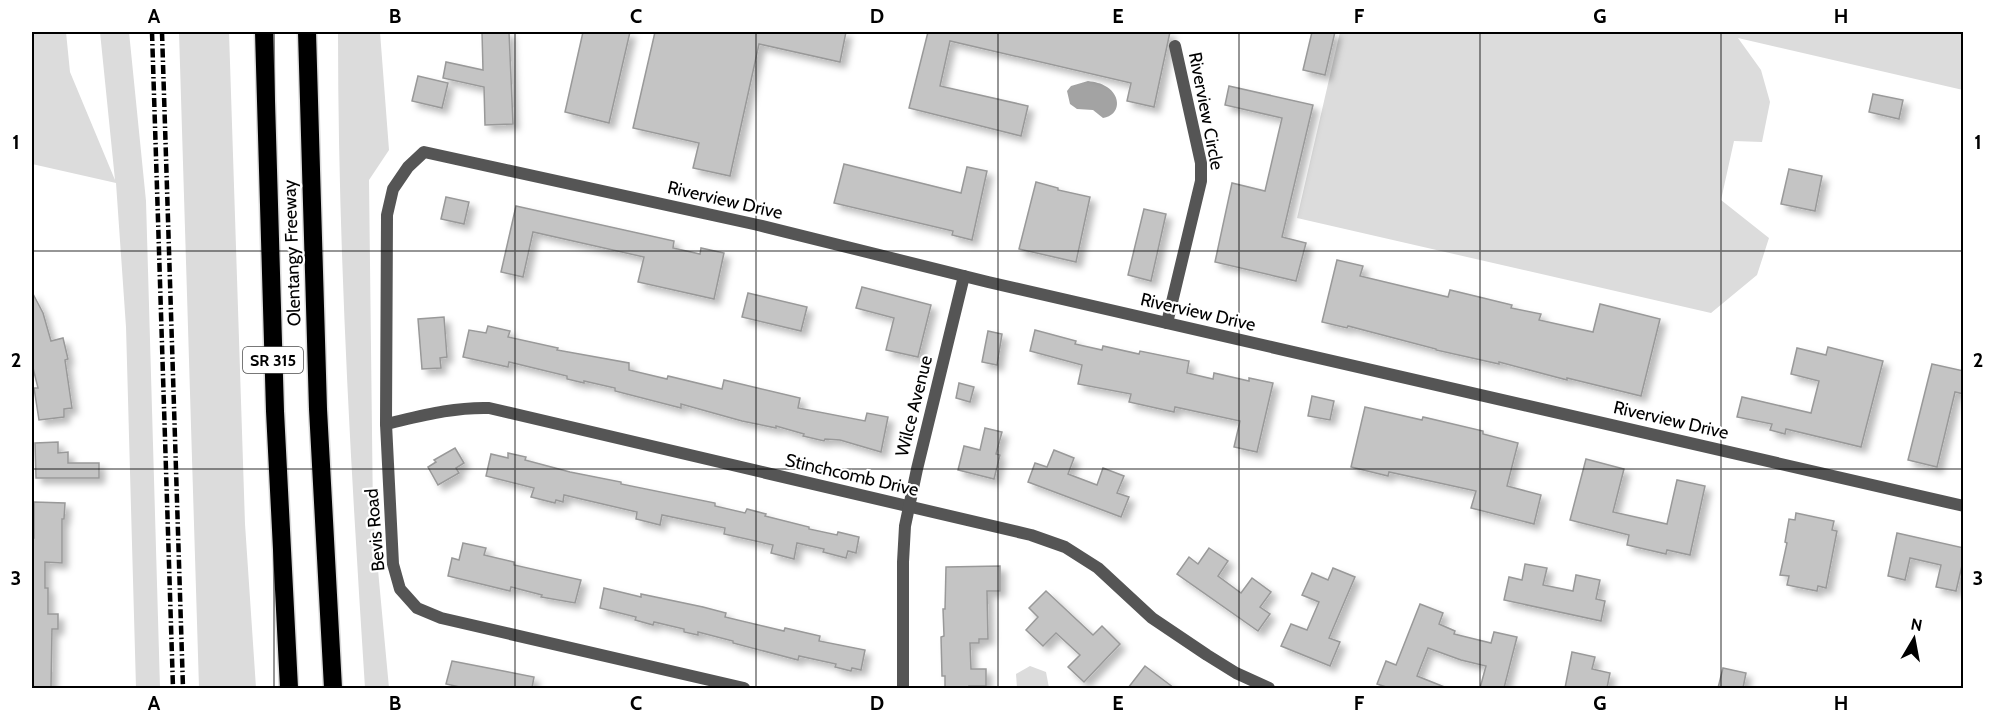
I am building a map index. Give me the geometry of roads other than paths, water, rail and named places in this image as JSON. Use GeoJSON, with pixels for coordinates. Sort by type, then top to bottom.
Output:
{"type":"FeatureCollection","features":[{"type":"Feature","properties":{"kind":"highway","name":"Olentangy Freeway"},"geometry":{"type":"LineString","coordinates":[[264,32],[275,411],[289,688]]}},
{"type":"Feature","properties":{"kind":"highway","name":"Olentangy Freeway"},"geometry":{"type":"LineString","coordinates":[[307,32],[318,409],[333,688]]}},
{"type":"Feature","properties":{"kind":"highway"},"geometry":{"type":"LineString","coordinates":[[309,141],[318,32]]}},
{"type":"Feature","properties":{"kind":"street","name":"Riverview Circle"},"geometry":{"type":"LineString","coordinates":[[1167,323],[1201,181],[1201,163],[1175,46]]}},
{"type":"Feature","properties":{"kind":"street","name":"Riverview Drive"},"geometry":{"type":"LineString","coordinates":[[423,152],[758,225],[964,276],[1964,506]]}},
{"type":"Feature","properties":{"kind":"street","name":"Bevis Road"},"geometry":{"type":"LineString","coordinates":[[423,152],[408,167],[393,189],[387,214],[386,424],[393,564],[400,589],[417,608],[441,618],[744,688]]}},
{"type":"Feature","properties":{"kind":"street","name":"Wilce Avenue"},"geometry":{"type":"LineString","coordinates":[[903,688],[903,544],[909,507],[964,276]]}},
{"type":"Feature","properties":{"kind":"street","name":"Stinchcomb Drive"},"geometry":{"type":"LineString","coordinates":[[386,424],[439,411],[465,407],[489,408],[1031,535],[1065,547],[1098,568],[1152,618],[1216,661],[1269,688]]}},
{"type":"Feature","properties":{"kind":"railway"},"geometry":{"type":"LineString","coordinates":[[152,32],[173,688]]}},
{"type":"Feature","properties":{"kind":"railway"},"geometry":{"type":"LineString","coordinates":[[162,32],[183,688]]}}]}
